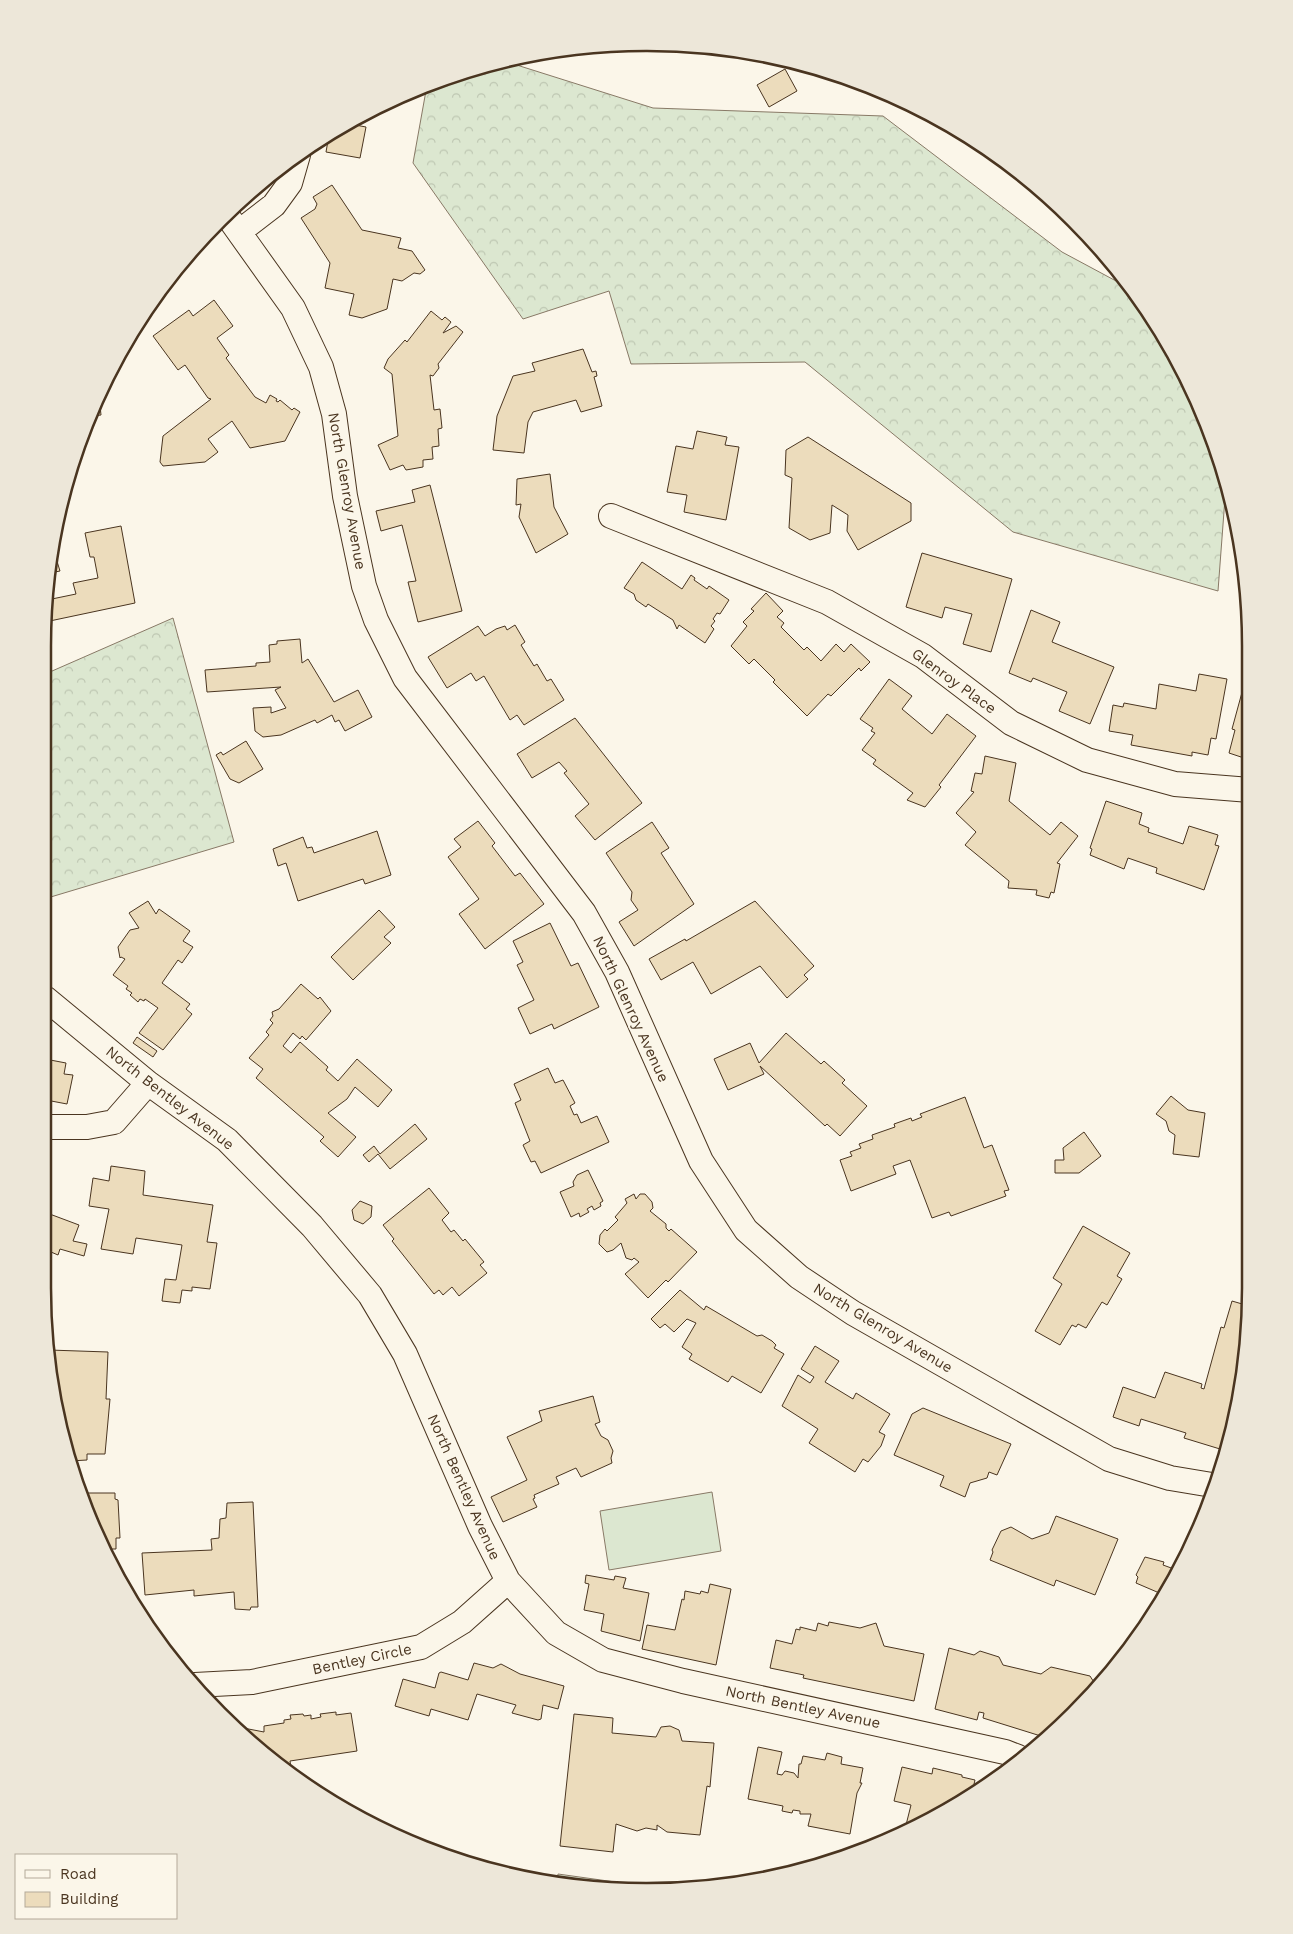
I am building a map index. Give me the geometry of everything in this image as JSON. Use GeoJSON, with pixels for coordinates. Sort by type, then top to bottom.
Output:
{"type":"FeatureCollection","features":[{"type":"Feature","properties":{"kind":"street"},"geometry":{"type":"LineString","coordinates":[[233,223],[274,205],[290,183],[295,167]]}},
{"type":"Feature","properties":{"kind":"street","name":"North Glenroy Avenue"},"geometry":{"type":"LineString","coordinates":[[233,223],[293,308],[321,367],[334,414],[345,496],[364,586],[376,620],[405,678],[584,913],[617,972],[701,1161],[746,1230],[799,1278],[853,1313],[1109,1459],[1170,1478],[1208,1484]]}},
{"type":"Feature","properties":{"kind":"street","name":"Glenroy Place"},"geometry":{"type":"LineString","coordinates":[[611,516],[828,602],[923,656],[1012,724],[1087,760],[1175,784],[1242,789]]}},
{"type":"Feature","properties":{"kind":"street","name":"North Bentley Avenue"},"geometry":{"type":"LineString","coordinates":[[51,1003],[148,1083],[227,1140],[312,1226],[370,1296],[405,1354],[480,1526],[508,1581],[556,1633],[603,1660],[683,1681],[1006,1752],[1014,1756]]}},
{"type":"Feature","properties":{"kind":"street"},"geometry":{"type":"LineString","coordinates":[[51,1127],[87,1127],[114,1122],[148,1083]]}},
{"type":"Feature","properties":{"kind":"street","name":"Bentley Circle"},"geometry":{"type":"LineString","coordinates":[[203,1685],[252,1682],[421,1647],[462,1622],[508,1581]]}},
{"type":"Feature","properties":{"kind":"green space"},"geometry":{"type":"Polygon","coordinates":[[[519,66],[653,108],[883,116],[1062,252],[1119,284],[1162,349],[1180,383],[1210,455],[1224,506],[1218,591],[1013,532],[805,362],[631,364],[609,291],[523,319],[413,163],[425,95],[455,83],[519,66]]]}},
{"type":"Feature","properties":{"kind":"green space"},"geometry":{"type":"Polygon","coordinates":[[[173,618],[234,842],[51,897],[51,671],[173,618]]]}},
{"type":"Feature","properties":{"kind":"green space"},"geometry":{"type":"Polygon","coordinates":[[[712,1492],[721,1551],[609,1570],[600,1511],[712,1492]]]}},
{"type":"Feature","properties":{"kind":"green space"},"geometry":{"type":"Polygon","coordinates":[[[558,1874],[608,1881],[569,1878],[558,1876],[558,1874]]]}},
{"type":"Feature","properties":{"kind":"building"},"geometry":{"type":"Polygon","coordinates":[[[785,69],[797,91],[769,107],[757,85],[785,69]]]}},
{"type":"Feature","properties":{"kind":"building"},"geometry":{"type":"Polygon","coordinates":[[[359,126],[366,127],[360,158],[326,152],[327,145],[349,131],[359,126]]]}},
{"type":"Feature","properties":{"kind":"building"},"geometry":{"type":"Polygon","coordinates":[[[332,185],[362,230],[401,238],[398,248],[412,251],[425,270],[420,274],[414,273],[402,281],[393,279],[387,309],[362,318],[349,315],[354,294],[325,288],[330,263],[301,218],[315,209],[317,204],[313,197],[332,185]]]}},
{"type":"Feature","properties":{"kind":"building"},"geometry":{"type":"Polygon","coordinates":[[[214,300],[233,326],[217,338],[229,355],[226,358],[255,397],[266,403],[270,395],[277,399],[276,401],[280,400],[292,410],[294,408],[300,412],[285,441],[250,448],[232,421],[208,439],[218,452],[205,462],[163,466],[160,462],[163,436],[211,399],[208,398],[185,365],[178,370],[153,336],[189,310],[193,316],[214,300]]]}},
{"type":"Feature","properties":{"kind":"building"},"geometry":{"type":"Polygon","coordinates":[[[431,311],[442,320],[445,317],[451,322],[443,333],[456,326],[463,332],[438,364],[439,368],[433,376],[430,375],[434,410],[440,409],[442,428],[438,429],[439,446],[432,447],[433,459],[423,460],[423,467],[406,470],[403,465],[390,470],[378,445],[398,436],[392,374],[384,368],[388,359],[405,340],[407,342],[431,311]]]}},
{"type":"Feature","properties":{"kind":"building"},"geometry":{"type":"Polygon","coordinates":[[[583,349],[592,372],[596,371],[597,376],[594,377],[602,406],[581,412],[576,400],[533,412],[528,422],[524,453],[493,450],[497,416],[513,376],[535,371],[532,363],[583,349]]]}},
{"type":"Feature","properties":{"kind":"building"},"geometry":{"type":"Polygon","coordinates":[[[697,431],[727,437],[725,445],[739,447],[726,520],[684,512],[687,495],[667,492],[676,446],[693,449],[697,431]]]}},
{"type":"Feature","properties":{"kind":"building"},"geometry":{"type":"Polygon","coordinates":[[[808,437],[911,503],[911,521],[858,550],[847,531],[848,515],[832,505],[830,533],[810,540],[789,528],[792,478],[785,475],[786,450],[808,437]]]}},
{"type":"Feature","properties":{"kind":"building"},"geometry":{"type":"Polygon","coordinates":[[[550,474],[554,507],[568,534],[536,553],[519,517],[521,504],[516,505],[517,479],[550,474]]]}},
{"type":"Feature","properties":{"kind":"building"},"geometry":{"type":"Polygon","coordinates":[[[430,485],[462,611],[418,622],[408,582],[416,581],[402,525],[381,531],[376,511],[415,502],[412,490],[430,485]]]}},
{"type":"Feature","properties":{"kind":"building"},"geometry":{"type":"Polygon","coordinates":[[[121,526],[135,603],[52,620],[54,599],[76,594],[73,583],[98,578],[94,557],[90,557],[85,533],[121,526]]]}},
{"type":"Feature","properties":{"kind":"building"},"geometry":{"type":"Polygon","coordinates":[[[922,553],[1012,579],[991,652],[963,644],[972,614],[945,607],[942,618],[906,607],[922,553]]]}},
{"type":"Feature","properties":{"kind":"building"},"geometry":{"type":"Polygon","coordinates":[[[57,562],[60,571],[56,572],[57,562]]]}},
{"type":"Feature","properties":{"kind":"building"},"geometry":{"type":"Polygon","coordinates":[[[642,562],[682,589],[691,575],[695,578],[694,580],[707,589],[709,586],[729,600],[720,614],[717,613],[713,619],[715,621],[711,626],[714,629],[705,643],[679,625],[677,629],[673,620],[648,604],[646,607],[636,600],[634,594],[624,588],[642,562]]]}},
{"type":"Feature","properties":{"kind":"building"},"geometry":{"type":"Polygon","coordinates":[[[766,593],[783,611],[777,617],[784,623],[781,627],[804,650],[807,647],[821,661],[836,644],[844,652],[851,644],[870,662],[861,671],[859,668],[831,696],[828,694],[807,716],[773,682],[775,680],[754,659],[749,664],[731,646],[747,626],[743,622],[754,611],[751,609],[766,593]]]}},
{"type":"Feature","properties":{"kind":"building"},"geometry":{"type":"Polygon","coordinates":[[[1031,610],[1060,622],[1052,642],[1114,667],[1090,724],[1059,711],[1067,692],[1033,678],[1031,682],[1009,673],[1031,610]]]}},
{"type":"Feature","properties":{"kind":"building"},"geometry":{"type":"Polygon","coordinates":[[[515,625],[525,642],[521,645],[534,666],[537,664],[547,681],[551,679],[564,700],[524,725],[517,715],[510,720],[484,676],[476,681],[471,673],[447,688],[428,657],[478,626],[485,636],[496,629],[505,626],[507,630],[515,625]]]}},
{"type":"Feature","properties":{"kind":"building"},"geometry":{"type":"Polygon","coordinates":[[[300,639],[302,663],[308,659],[334,702],[358,690],[372,717],[345,731],[339,720],[335,722],[332,715],[317,723],[315,720],[281,735],[263,737],[255,731],[253,708],[271,707],[271,713],[286,708],[275,690],[281,687],[207,692],[205,670],[256,666],[256,663],[270,662],[269,645],[277,644],[277,641],[300,639]]]}},
{"type":"Feature","properties":{"kind":"building"},"geometry":{"type":"Polygon","coordinates":[[[1199,674],[1227,679],[1216,739],[1211,738],[1208,755],[1192,752],[1192,756],[1131,745],[1133,735],[1109,731],[1113,705],[1123,707],[1124,703],[1156,709],[1159,684],[1196,691],[1199,674]]]}},
{"type":"Feature","properties":{"kind":"building"},"geometry":{"type":"Polygon","coordinates":[[[889,679],[912,696],[902,709],[932,734],[947,714],[976,736],[925,807],[907,800],[913,793],[873,764],[876,760],[862,750],[875,733],[871,731],[873,728],[860,719],[889,679]]]}},
{"type":"Feature","properties":{"kind":"building"},"geometry":{"type":"Polygon","coordinates":[[[1242,692],[1242,757],[1229,753],[1235,730],[1232,729],[1242,692]]]}},
{"type":"Feature","properties":{"kind":"building"},"geometry":{"type":"Polygon","coordinates":[[[575,718],[642,803],[595,840],[575,816],[589,804],[564,773],[567,771],[559,762],[532,778],[517,754],[575,718]]]}},
{"type":"Feature","properties":{"kind":"building"},"geometry":{"type":"Polygon","coordinates":[[[246,741],[263,769],[239,783],[230,779],[216,755],[221,752],[223,755],[246,741]]]}},
{"type":"Feature","properties":{"kind":"building"},"geometry":{"type":"Polygon","coordinates":[[[985,756],[1016,763],[1009,801],[1050,835],[1061,822],[1078,836],[1057,863],[1060,864],[1054,893],[1051,892],[1049,898],[1036,895],[1037,890],[1008,888],[1009,881],[965,845],[976,832],[956,813],[974,792],[971,791],[975,773],[982,774],[985,756]]]}},
{"type":"Feature","properties":{"kind":"building"},"geometry":{"type":"Polygon","coordinates":[[[1106,801],[1142,813],[1139,824],[1149,828],[1148,832],[1183,844],[1189,826],[1218,835],[1215,845],[1219,846],[1204,890],[1156,873],[1157,868],[1128,858],[1124,869],[1090,855],[1092,849],[1090,848],[1106,801]]]}},
{"type":"Feature","properties":{"kind":"building"},"geometry":{"type":"Polygon","coordinates":[[[478,821],[495,843],[492,846],[515,876],[520,873],[544,904],[485,949],[459,914],[479,899],[448,857],[461,847],[454,839],[478,821]]]}},
{"type":"Feature","properties":{"kind":"building"},"geometry":{"type":"Polygon","coordinates":[[[652,822],[669,848],[661,853],[694,904],[634,946],[619,922],[638,910],[631,900],[632,892],[606,853],[652,822]]]}},
{"type":"Feature","properties":{"kind":"building"},"geometry":{"type":"Polygon","coordinates":[[[377,831],[391,875],[365,884],[363,879],[298,901],[286,863],[278,866],[273,849],[303,837],[307,848],[312,847],[314,853],[377,831]]]}},
{"type":"Feature","properties":{"kind":"building"},"geometry":{"type":"Polygon","coordinates":[[[148,901],[156,914],[159,909],[190,931],[183,941],[193,947],[182,963],[178,960],[162,983],[190,1004],[186,1009],[192,1014],[163,1050],[139,1033],[158,1008],[145,999],[144,1001],[140,999],[138,1002],[130,995],[132,993],[126,989],[128,986],[113,975],[125,959],[120,958],[118,947],[130,930],[139,928],[129,913],[148,901]]]}},
{"type":"Feature","properties":{"kind":"building"},"geometry":{"type":"Polygon","coordinates":[[[755,901],[814,966],[804,975],[808,979],[787,998],[760,966],[711,994],[693,962],[661,980],[649,959],[685,939],[686,941],[755,901]]]}},
{"type":"Feature","properties":{"kind":"building"},"geometry":{"type":"Polygon","coordinates":[[[379,910],[395,927],[384,937],[391,943],[353,980],[331,957],[379,910]]]}},
{"type":"Feature","properties":{"kind":"building"},"geometry":{"type":"Polygon","coordinates":[[[550,923],[571,966],[578,963],[599,1007],[554,1029],[552,1024],[530,1034],[518,1008],[534,1000],[517,965],[523,962],[513,941],[550,923]]]}},
{"type":"Feature","properties":{"kind":"building"},"geometry":{"type":"Polygon","coordinates":[[[301,984],[318,999],[320,997],[331,1011],[306,1040],[302,1036],[300,1039],[293,1033],[283,1046],[291,1053],[300,1042],[328,1067],[326,1070],[338,1081],[357,1059],[392,1090],[378,1107],[355,1087],[347,1099],[328,1113],[356,1137],[338,1157],[320,1141],[324,1137],[256,1078],[263,1069],[249,1058],[269,1035],[266,1032],[273,1023],[270,1020],[273,1016],[272,1012],[279,1009],[301,984]]]}},
{"type":"Feature","properties":{"kind":"building"},"geometry":{"type":"Polygon","coordinates":[[[786,1033],[821,1064],[824,1061],[845,1080],[842,1083],[867,1106],[840,1136],[827,1124],[825,1126],[760,1066],[764,1074],[728,1090],[714,1059],[750,1043],[759,1063],[786,1033]]]}},
{"type":"Feature","properties":{"kind":"building"},"geometry":{"type":"Polygon","coordinates":[[[137,1037],[157,1051],[153,1057],[133,1043],[137,1037]]]}},
{"type":"Feature","properties":{"kind":"building"},"geometry":{"type":"Polygon","coordinates":[[[51,1060],[66,1063],[64,1074],[73,1075],[67,1104],[51,1101],[51,1060]]]}},
{"type":"Feature","properties":{"kind":"building"},"geometry":{"type":"Polygon","coordinates":[[[548,1068],[555,1083],[563,1080],[575,1103],[570,1106],[574,1115],[577,1114],[581,1123],[597,1116],[609,1142],[541,1173],[535,1161],[531,1162],[523,1145],[530,1141],[515,1103],[521,1100],[514,1084],[548,1068]]]}},
{"type":"Feature","properties":{"kind":"building"},"geometry":{"type":"Polygon","coordinates":[[[1171,1096],[1188,1110],[1205,1113],[1199,1157],[1173,1154],[1175,1135],[1169,1131],[1166,1121],[1156,1114],[1171,1096]]]}},
{"type":"Feature","properties":{"kind":"building"},"geometry":{"type":"Polygon","coordinates":[[[965,1097],[984,1148],[992,1145],[1009,1190],[1004,1191],[1006,1196],[951,1216],[949,1212],[932,1218],[910,1160],[893,1166],[896,1174],[851,1191],[840,1160],[852,1156],[850,1152],[861,1148],[859,1144],[873,1139],[872,1135],[895,1127],[894,1124],[911,1118],[912,1121],[922,1117],[920,1114],[965,1097]]]}},
{"type":"Feature","properties":{"kind":"building"},"geometry":{"type":"Polygon","coordinates":[[[415,1124],[427,1139],[390,1169],[378,1154],[369,1162],[363,1155],[374,1146],[380,1154],[415,1124]]]}},
{"type":"Feature","properties":{"kind":"building"},"geometry":{"type":"Polygon","coordinates":[[[1084,1132],[1101,1156],[1079,1173],[1055,1173],[1055,1160],[1064,1160],[1063,1148],[1084,1132]]]}},
{"type":"Feature","properties":{"kind":"building"},"geometry":{"type":"Polygon","coordinates":[[[111,1166],[145,1171],[143,1195],[213,1205],[207,1242],[217,1243],[210,1289],[192,1287],[192,1291],[182,1290],[180,1303],[162,1301],[165,1279],[176,1280],[182,1245],[136,1238],[133,1254],[101,1249],[109,1209],[89,1206],[93,1178],[109,1181],[111,1166]]]}},
{"type":"Feature","properties":{"kind":"building"},"geometry":{"type":"Polygon","coordinates":[[[588,1170],[603,1201],[600,1203],[601,1206],[594,1210],[592,1206],[587,1209],[589,1212],[580,1217],[579,1213],[571,1217],[560,1192],[574,1186],[573,1182],[577,1175],[588,1170]]]}},
{"type":"Feature","properties":{"kind":"building"},"geometry":{"type":"Polygon","coordinates":[[[429,1188],[449,1213],[442,1220],[451,1232],[454,1230],[463,1241],[465,1239],[484,1262],[480,1265],[487,1273],[459,1296],[452,1287],[443,1295],[439,1290],[434,1294],[392,1241],[394,1239],[383,1225],[429,1188]]]}},
{"type":"Feature","properties":{"kind":"building"},"geometry":{"type":"Polygon","coordinates":[[[634,1194],[636,1199],[640,1194],[645,1194],[652,1202],[653,1208],[650,1211],[666,1224],[666,1228],[669,1231],[671,1229],[697,1252],[668,1282],[666,1280],[648,1298],[625,1274],[639,1262],[634,1258],[632,1260],[626,1258],[621,1243],[613,1250],[607,1252],[599,1244],[600,1235],[618,1220],[615,1217],[627,1203],[625,1199],[634,1194]]]}},
{"type":"Feature","properties":{"kind":"building"},"geometry":{"type":"Polygon","coordinates":[[[360,1201],[372,1206],[371,1217],[363,1224],[354,1220],[352,1210],[360,1201]]]}},
{"type":"Feature","properties":{"kind":"building"},"geometry":{"type":"Polygon","coordinates":[[[51,1214],[79,1225],[73,1241],[87,1244],[84,1256],[60,1249],[58,1255],[51,1252],[51,1214]]]}},
{"type":"Feature","properties":{"kind":"building"},"geometry":{"type":"Polygon","coordinates":[[[1083,1226],[1130,1253],[1117,1276],[1122,1279],[1107,1305],[1102,1302],[1086,1328],[1078,1324],[1076,1327],[1072,1325],[1060,1345],[1035,1331],[1062,1284],[1053,1278],[1083,1226]]]}},
{"type":"Feature","properties":{"kind":"building"},"geometry":{"type":"Polygon","coordinates":[[[680,1290],[704,1310],[706,1306],[757,1336],[762,1335],[772,1341],[776,1345],[774,1348],[784,1354],[761,1393],[732,1376],[728,1382],[689,1359],[692,1354],[682,1347],[696,1323],[687,1319],[674,1332],[665,1324],[660,1328],[651,1319],[680,1290]]]}},
{"type":"Feature","properties":{"kind":"building"},"geometry":{"type":"Polygon","coordinates":[[[1232,1301],[1241,1304],[1237,1365],[1219,1449],[1184,1438],[1186,1433],[1141,1419],[1139,1426],[1113,1417],[1123,1387],[1155,1398],[1165,1372],[1202,1384],[1201,1388],[1204,1389],[1221,1327],[1224,1328],[1232,1301]]]}},
{"type":"Feature","properties":{"kind":"building"},"geometry":{"type":"Polygon","coordinates":[[[815,1346],[839,1361],[825,1382],[853,1399],[856,1393],[890,1414],[879,1432],[885,1435],[881,1446],[868,1462],[863,1459],[855,1472],[809,1443],[818,1429],[782,1406],[798,1375],[810,1383],[814,1377],[801,1369],[815,1346]]]}},
{"type":"Feature","properties":{"kind":"building"},"geometry":{"type":"Polygon","coordinates":[[[55,1350],[108,1352],[106,1399],[110,1399],[105,1454],[87,1454],[87,1460],[78,1461],[72,1442],[63,1404],[55,1350]]]}},
{"type":"Feature","properties":{"kind":"building"},"geometry":{"type":"Polygon","coordinates":[[[593,1396],[600,1422],[595,1424],[601,1436],[608,1440],[613,1451],[612,1463],[581,1477],[576,1468],[556,1477],[559,1484],[534,1495],[535,1498],[533,1499],[537,1507],[503,1522],[491,1497],[527,1480],[507,1437],[542,1421],[539,1411],[593,1396]]]}},
{"type":"Feature","properties":{"kind":"building"},"geometry":{"type":"Polygon","coordinates":[[[923,1408],[1011,1444],[997,1475],[989,1472],[987,1478],[970,1483],[965,1497],[940,1486],[944,1476],[894,1455],[912,1414],[923,1408]]]}},
{"type":"Feature","properties":{"kind":"building"},"geometry":{"type":"Polygon","coordinates":[[[88,1493],[115,1493],[115,1499],[118,1500],[120,1538],[116,1538],[116,1549],[112,1549],[88,1493]]]}},
{"type":"Feature","properties":{"kind":"building"},"geometry":{"type":"Polygon","coordinates":[[[253,1502],[258,1607],[251,1607],[250,1610],[235,1609],[234,1592],[194,1596],[194,1590],[145,1595],[142,1553],[212,1550],[211,1539],[219,1538],[220,1519],[226,1518],[227,1503],[253,1502]]]}},
{"type":"Feature","properties":{"kind":"building"},"geometry":{"type":"Polygon","coordinates":[[[1056,1516],[1118,1539],[1095,1595],[1056,1580],[1054,1586],[990,1560],[992,1550],[1001,1531],[1011,1527],[1032,1539],[1049,1533],[1056,1516]]]}},
{"type":"Feature","properties":{"kind":"building"},"geometry":{"type":"Polygon","coordinates":[[[1145,1557],[1164,1562],[1163,1565],[1171,1568],[1157,1592],[1136,1583],[1138,1577],[1136,1575],[1145,1557]]]}},
{"type":"Feature","properties":{"kind":"building"},"geometry":{"type":"Polygon","coordinates":[[[586,1575],[614,1580],[615,1576],[626,1578],[623,1588],[649,1593],[640,1641],[601,1631],[604,1614],[584,1610],[589,1584],[585,1583],[586,1575]]]}},
{"type":"Feature","properties":{"kind":"building"},"geometry":{"type":"Polygon","coordinates":[[[710,1584],[731,1589],[716,1665],[642,1649],[647,1625],[675,1630],[685,1591],[700,1594],[701,1591],[708,1593],[710,1584]]]}},
{"type":"Feature","properties":{"kind":"building"},"geometry":{"type":"Polygon","coordinates":[[[829,1622],[860,1628],[876,1623],[884,1646],[924,1654],[914,1701],[803,1678],[804,1675],[770,1668],[776,1640],[792,1644],[796,1629],[800,1630],[800,1627],[816,1631],[818,1623],[828,1626],[829,1622]]]}},
{"type":"Feature","properties":{"kind":"building"},"geometry":{"type":"Polygon","coordinates":[[[949,1648],[974,1655],[980,1651],[999,1657],[1003,1665],[1041,1674],[1051,1667],[1090,1676],[1093,1681],[1039,1735],[983,1718],[984,1713],[979,1712],[977,1720],[935,1709],[949,1648]]]}},
{"type":"Feature","properties":{"kind":"building"},"geometry":{"type":"Polygon","coordinates":[[[474,1663],[493,1668],[501,1664],[520,1674],[564,1686],[558,1709],[543,1705],[541,1719],[538,1720],[512,1713],[516,1705],[477,1694],[468,1720],[431,1709],[429,1716],[395,1706],[403,1679],[435,1688],[439,1673],[441,1672],[468,1680],[474,1663]]]}},
{"type":"Feature","properties":{"kind":"building"},"geometry":{"type":"Polygon","coordinates":[[[336,1712],[336,1715],[351,1713],[357,1751],[290,1761],[291,1764],[248,1729],[264,1732],[264,1726],[284,1723],[284,1720],[291,1719],[290,1715],[311,1715],[311,1719],[321,1717],[320,1714],[336,1712]]]}},
{"type":"Feature","properties":{"kind":"building"},"geometry":{"type":"Polygon","coordinates":[[[574,1714],[613,1718],[612,1733],[656,1737],[661,1727],[670,1726],[679,1730],[682,1741],[714,1743],[710,1787],[707,1786],[700,1835],[667,1832],[657,1825],[657,1830],[646,1828],[637,1831],[616,1824],[613,1852],[560,1846],[574,1714]]]}},
{"type":"Feature","properties":{"kind":"building"},"geometry":{"type":"Polygon","coordinates":[[[758,1747],[782,1752],[777,1774],[782,1775],[785,1771],[794,1773],[798,1778],[799,1764],[801,1764],[803,1756],[825,1760],[827,1753],[842,1757],[841,1764],[863,1768],[860,1783],[862,1783],[857,1793],[850,1834],[808,1826],[811,1814],[800,1814],[800,1811],[793,1810],[792,1813],[782,1811],[783,1806],[748,1799],[758,1747]]]}},
{"type":"Feature","properties":{"kind":"building"},"geometry":{"type":"Polygon","coordinates":[[[902,1767],[932,1774],[933,1768],[975,1780],[974,1784],[944,1803],[907,1822],[911,1805],[894,1801],[902,1767]]]}}]}
